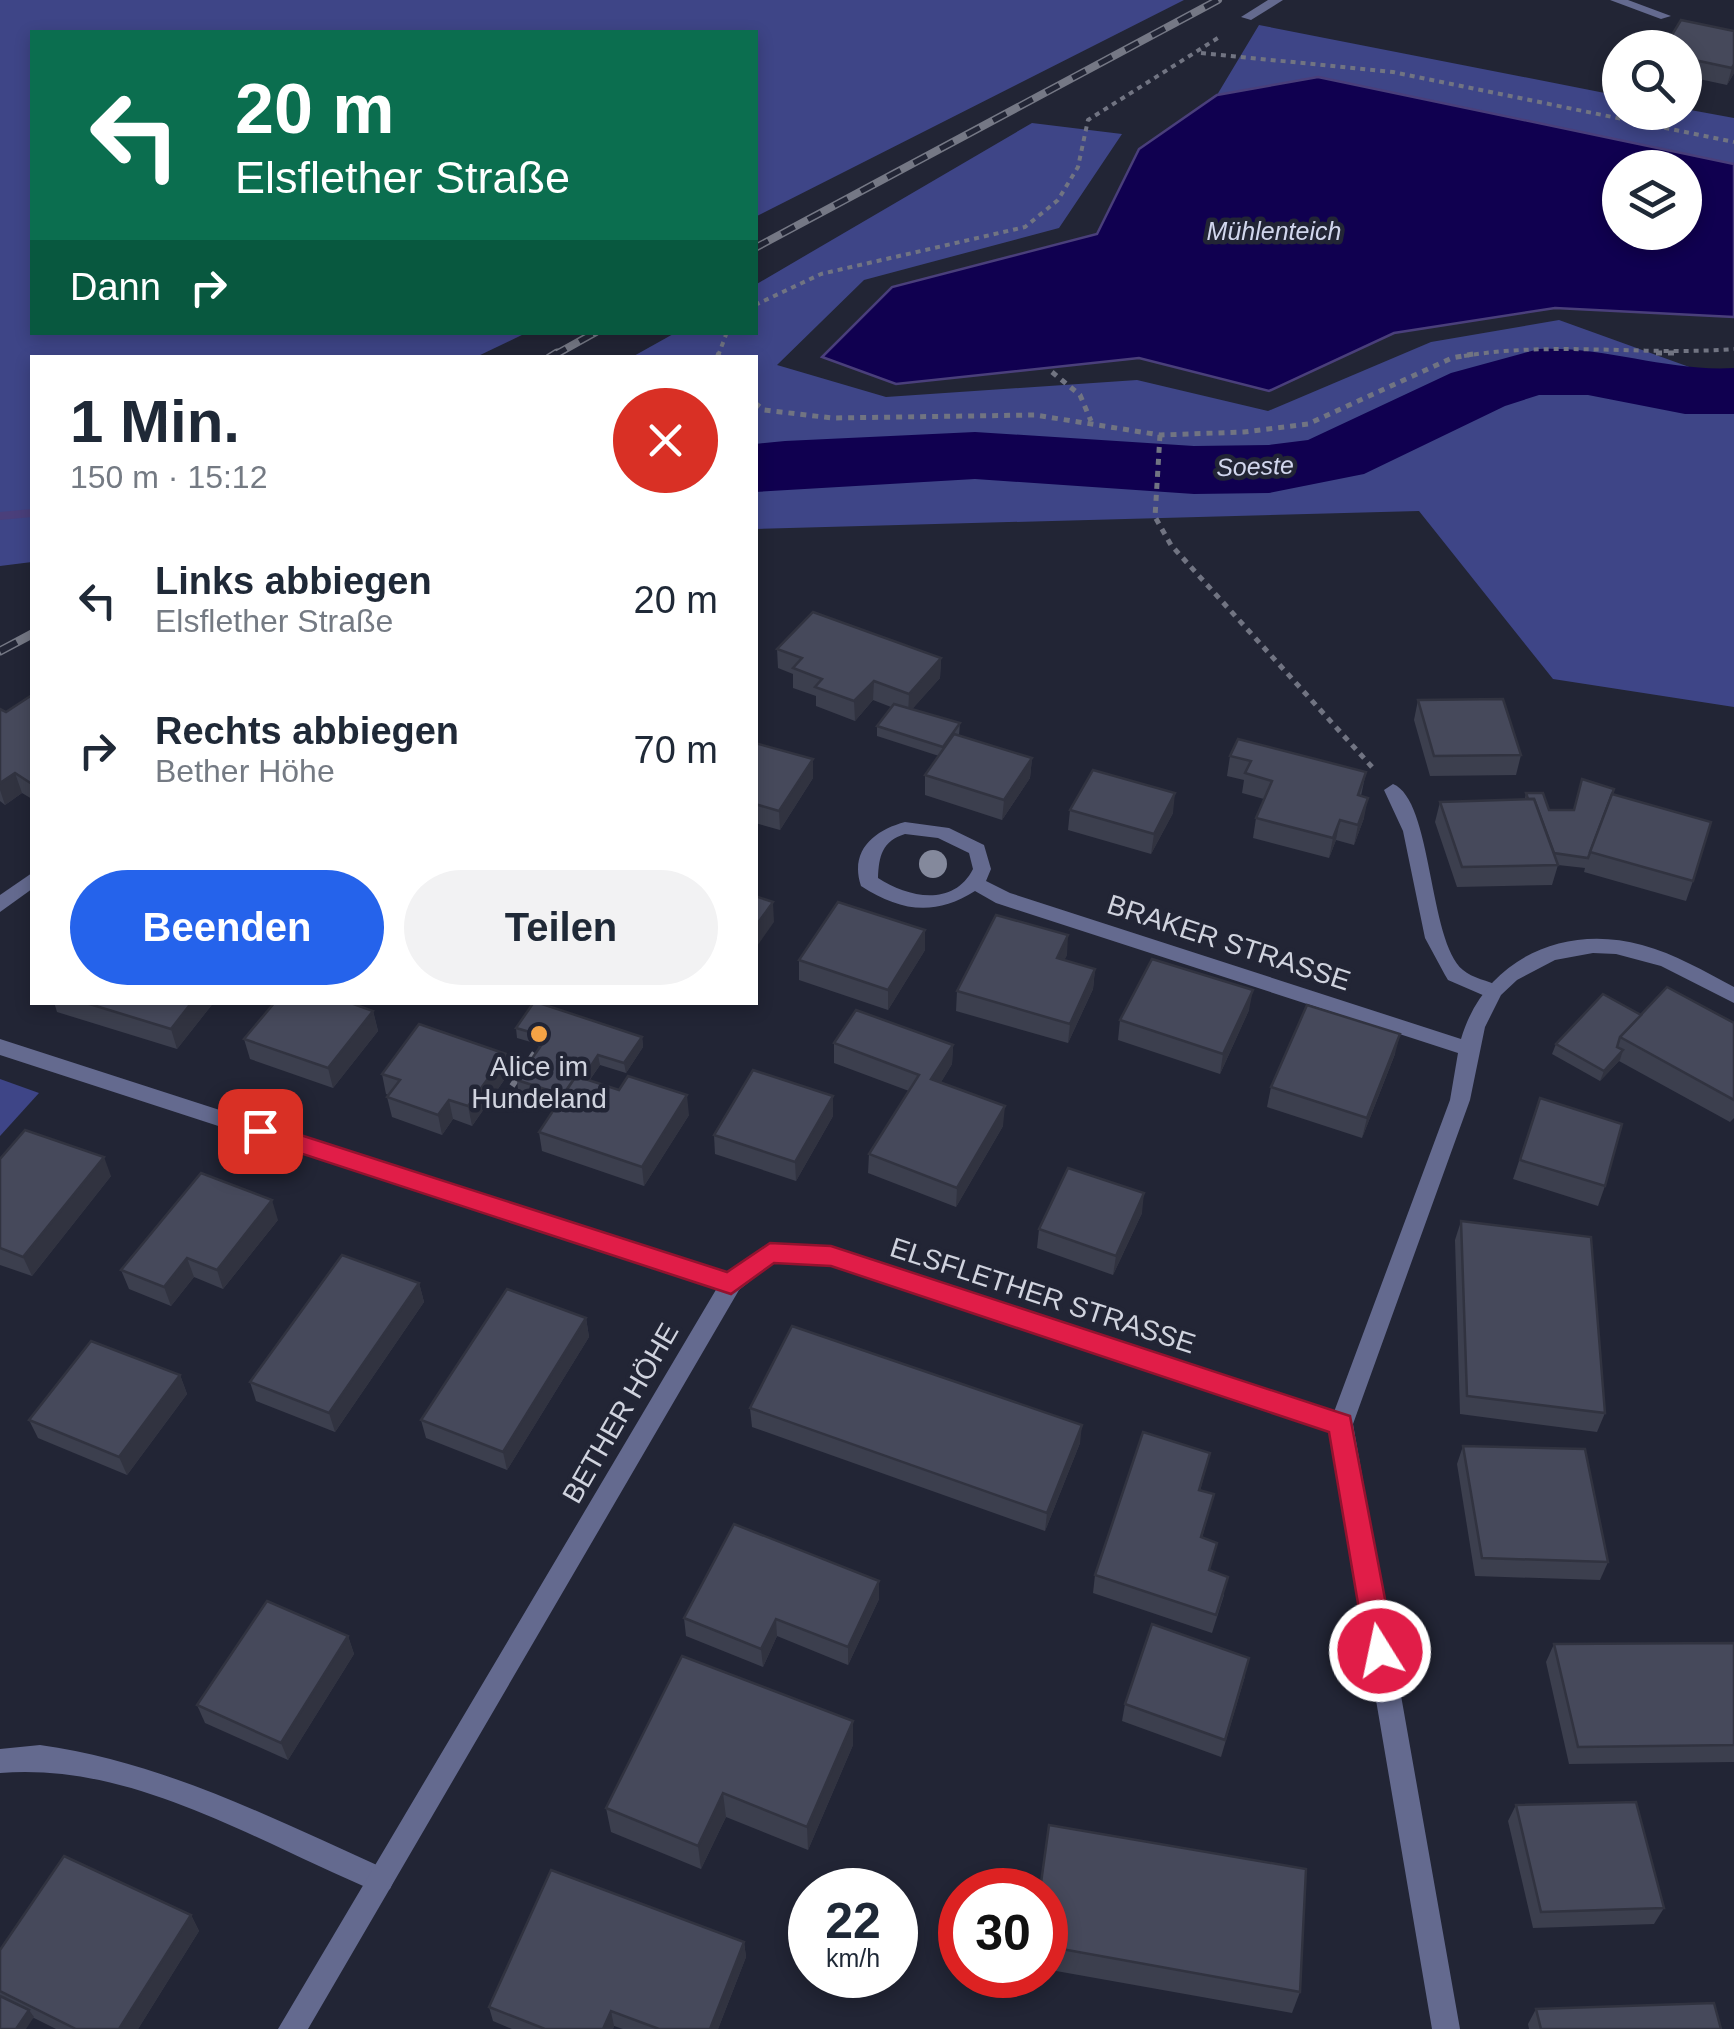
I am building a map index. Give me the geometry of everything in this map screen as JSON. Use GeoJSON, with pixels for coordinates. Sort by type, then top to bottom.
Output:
{"type":"FeatureCollection","features":[{"type":"Feature","properties":{"kind":"street"},"geometry":{"type":"LineString","coordinates":[[1247,16],[1277,0]]}},
{"type":"Feature","properties":{"kind":"street"},"geometry":{"type":"LineString","coordinates":[[1616,0],[1665,16]]}},
{"type":"Feature","properties":{"kind":"street"},"geometry":{"type":"LineString","coordinates":[[1393,790],[1412,831],[1435,938],[1455,975],[1492,991]]}},
{"type":"Feature","properties":{"kind":"street"},"geometry":{"type":"LineString","coordinates":[[931,826],[978,850],[982,870],[975,883],[946,902],[908,904],[868,881],[866,860],[878,840],[895,831],[931,826]]}},
{"type":"Feature","properties":{"kind":"street"},"geometry":{"type":"LineString","coordinates":[[0,905],[30,882]]}},
{"type":"Feature","properties":{"kind":"street","name":"BRAKER STRASSE"},"geometry":{"type":"LineString","coordinates":[[975,883],[1022,904],[1468,1049]]}},
{"type":"Feature","properties":{"kind":"street"},"geometry":{"type":"LineString","coordinates":[[1446,2029],[1341,1424],[1460,1100],[1468,1049],[1492,991],[1535,959],[1580,945],[1655,955],[1734,996]]}},
{"type":"Feature","properties":{"kind":"street"},"geometry":{"type":"LineString","coordinates":[[0,1047],[731,1284]]}},
{"type":"Feature","properties":{"kind":"street","name":"ELSFLETHER STRASSE"},"geometry":{"type":"LineString","coordinates":[[731,1284],[770,1253],[831,1256],[1341,1424]]}},
{"type":"Feature","properties":{"kind":"street","name":"BETHER HÖHE"},"geometry":{"type":"LineString","coordinates":[[292,2029],[731,1284]]}},
{"type":"Feature","properties":{"kind":"street"},"geometry":{"type":"LineString","coordinates":[[0,1761],[67,1758],[174,1792],[380,1880]]}},
{"type":"Feature","properties":{"kind":"path"},"geometry":{"type":"LineString","coordinates":[[758,304],[821,274],[1025,227],[1058,200],[1068,184],[1078,167],[1088,120],[1199,52],[1285,58],[1422,77],[1651,129],[1734,142]]}},
{"type":"Feature","properties":{"kind":"path"},"geometry":{"type":"LineString","coordinates":[[758,405],[764,410],[832,418],[1035,415],[1160,435],[1308,424],[1452,358],[1510,348],[1671,354],[1734,350]]}},
{"type":"Feature","properties":{"kind":"path"},"geometry":{"type":"LineString","coordinates":[[1052,372],[1080,395],[1092,422]]}},
{"type":"Feature","properties":{"kind":"path"},"geometry":{"type":"LineString","coordinates":[[1160,435],[1155,517],[1171,545],[1393,790]]}},
{"type":"Feature","properties":{"kind":"path"},"geometry":{"type":"LineString","coordinates":[[512,1086],[540,1045]]}},
{"type":"Feature","properties":{"kind":"shaded area"},"geometry":{"type":"Polygon","coordinates":[[[0,0],[1184,0],[758,215],[758,30],[30,30],[30,335],[522,335],[480,355],[30,355],[30,562],[0,566],[0,0]]]}},
{"type":"Feature","properties":{"kind":"shaded area"},"geometry":{"type":"Polygon","coordinates":[[[1259,25],[1602,92],[1602,130],[1702,130],[1702,112],[1734,118],[1734,164],[1702,157],[1702,150],[1667,150],[1318,77],[1217,95],[1259,25]]]}},
{"type":"Feature","properties":{"kind":"shaded area"},"geometry":{"type":"Polygon","coordinates":[[[1032,123],[1122,134],[1059,228],[864,280],[777,365],[886,397],[1137,380],[1268,411],[1431,342],[1559,320],[1706,373],[1734,369],[1734,707],[1553,679],[1419,511],[758,529],[758,355],[636,355],[671,335],[758,335],[758,283],[1032,123]]]}},
{"type":"Feature","properties":{"kind":"shaded area"},"geometry":{"type":"Polygon","coordinates":[[[0,1079],[39,1093],[0,1136],[0,1079]]]}},
{"type":"Feature","properties":{"kind":"water","name":"Mühlenteich"},"geometry":{"type":"Polygon","coordinates":[[[1318,77],[1667,150],[1602,150],[1602,250],[1702,250],[1702,157],[1734,164],[1734,317],[1555,308],[1394,333],[1269,391],[1139,358],[896,384],[822,357],[892,287],[1097,234],[1139,149],[1217,95],[1318,77]]]}},
{"type":"Feature","properties":{"kind":"building"},"geometry":{"type":"Polygon","coordinates":[[[1681,20],[1734,31],[1732,68],[1702,62],[1702,30],[1675,30],[1681,20]]]}},
{"type":"Feature","properties":{"kind":"building"},"geometry":{"type":"Polygon","coordinates":[[[813,612],[941,658],[909,694],[874,681],[854,701],[815,687],[822,679],[793,668],[802,658],[777,649],[813,612]]]}},
{"type":"Feature","properties":{"kind":"building"},"geometry":{"type":"Polygon","coordinates":[[[30,696],[30,783],[15,773],[0,783],[0,709],[6,712],[30,696]]]}},
{"type":"Feature","properties":{"kind":"building"},"geometry":{"type":"Polygon","coordinates":[[[1503,699],[1521,755],[1434,756],[1418,700],[1503,699]]]}},
{"type":"Feature","properties":{"kind":"building"},"geometry":{"type":"Polygon","coordinates":[[[894,704],[960,723],[943,747],[877,726],[894,704]]]}},
{"type":"Feature","properties":{"kind":"building"},"geometry":{"type":"Polygon","coordinates":[[[954,734],[1032,758],[1004,800],[925,775],[954,734]]]}},
{"type":"Feature","properties":{"kind":"building"},"geometry":{"type":"Polygon","coordinates":[[[1238,739],[1366,772],[1358,795],[1368,798],[1358,825],[1340,820],[1333,838],[1256,818],[1272,781],[1245,773],[1251,761],[1230,756],[1238,739]]]}},
{"type":"Feature","properties":{"kind":"building"},"geometry":{"type":"Polygon","coordinates":[[[758,744],[813,759],[779,811],[758,805],[758,744]]]}},
{"type":"Feature","properties":{"kind":"building"},"geometry":{"type":"Polygon","coordinates":[[[1093,770],[1175,793],[1154,834],[1070,810],[1093,770]]]}},
{"type":"Feature","properties":{"kind":"building"},"geometry":{"type":"Polygon","coordinates":[[[1582,779],[1614,789],[1588,858],[1554,853],[1534,799],[1528,799],[1526,793],[1543,793],[1549,810],[1574,810],[1582,779]]]}},
{"type":"Feature","properties":{"kind":"building"},"geometry":{"type":"Polygon","coordinates":[[[1612,794],[1711,822],[1693,881],[1590,852],[1612,794]]]}},
{"type":"Feature","properties":{"kind":"building"},"geometry":{"type":"Polygon","coordinates":[[[1534,799],[1558,865],[1462,867],[1440,802],[1534,799]]]}},
{"type":"Feature","properties":{"kind":"building"},"geometry":{"type":"Polygon","coordinates":[[[758,897],[773,902],[758,923],[758,897]]]}},
{"type":"Feature","properties":{"kind":"building"},"geometry":{"type":"Polygon","coordinates":[[[838,902],[925,930],[888,990],[799,960],[838,902]]]}},
{"type":"Feature","properties":{"kind":"building"},"geometry":{"type":"Polygon","coordinates":[[[996,915],[1068,935],[1057,958],[1095,969],[1070,1024],[957,991],[996,915]]]}},
{"type":"Feature","properties":{"kind":"building"},"geometry":{"type":"Polygon","coordinates":[[[1152,959],[1253,990],[1223,1054],[1120,1020],[1152,959]]]}},
{"type":"Feature","properties":{"kind":"building"},"geometry":{"type":"Polygon","coordinates":[[[1667,987],[1734,1023],[1734,1100],[1620,1037],[1667,987]]]}},
{"type":"Feature","properties":{"kind":"building"},"geometry":{"type":"Polygon","coordinates":[[[1603,994],[1641,1015],[1620,1037],[1617,1047],[1623,1050],[1604,1071],[1556,1044],[1603,994]]]}},
{"type":"Feature","properties":{"kind":"building"},"geometry":{"type":"Polygon","coordinates":[[[93,1005],[190,1005],[171,1029],[93,1005]]]}},
{"type":"Feature","properties":{"kind":"building"},"geometry":{"type":"Polygon","coordinates":[[[272,1005],[356,1005],[373,1011],[328,1068],[244,1039],[272,1005]]]}},
{"type":"Feature","properties":{"kind":"building"},"geometry":{"type":"Polygon","coordinates":[[[532,1005],[543,1005],[642,1037],[624,1063],[598,1055],[583,1078],[576,1076],[563,1095],[517,1080],[547,1037],[516,1028],[532,1005]]]}},
{"type":"Feature","properties":{"kind":"building"},"geometry":{"type":"Polygon","coordinates":[[[1307,1005],[1400,1034],[1367,1118],[1271,1087],[1307,1005]]]}},
{"type":"Feature","properties":{"kind":"building"},"geometry":{"type":"Polygon","coordinates":[[[856,1010],[953,1045],[931,1079],[1005,1106],[957,1188],[869,1154],[919,1075],[834,1043],[856,1010]]]}},
{"type":"Feature","properties":{"kind":"building"},"geometry":{"type":"Polygon","coordinates":[[[419,1024],[506,1054],[468,1106],[449,1100],[438,1115],[387,1097],[400,1080],[382,1074],[419,1024]]]}},
{"type":"Feature","properties":{"kind":"building"},"geometry":{"type":"Polygon","coordinates":[[[753,1070],[833,1096],[795,1162],[714,1135],[753,1070]]]}},
{"type":"Feature","properties":{"kind":"building"},"geometry":{"type":"Polygon","coordinates":[[[576,1076],[619,1090],[628,1076],[687,1095],[642,1167],[539,1132],[576,1076]]]}},
{"type":"Feature","properties":{"kind":"building"},"geometry":{"type":"Polygon","coordinates":[[[1540,1098],[1622,1124],[1605,1186],[1520,1160],[1540,1098]]]}},
{"type":"Feature","properties":{"kind":"building"},"geometry":{"type":"Polygon","coordinates":[[[25,1130],[104,1157],[23,1257],[0,1248],[0,1159],[25,1130]]]}},
{"type":"Feature","properties":{"kind":"building"},"geometry":{"type":"Polygon","coordinates":[[[1068,1168],[1144,1193],[1116,1256],[1039,1229],[1068,1168]]]}},
{"type":"Feature","properties":{"kind":"building"},"geometry":{"type":"Polygon","coordinates":[[[201,1173],[272,1200],[217,1270],[187,1258],[164,1287],[121,1270],[201,1173]]]}},
{"type":"Feature","properties":{"kind":"building"},"geometry":{"type":"Polygon","coordinates":[[[1461,1221],[1591,1237],[1605,1413],[1467,1396],[1461,1221]]]}},
{"type":"Feature","properties":{"kind":"building"},"geometry":{"type":"Polygon","coordinates":[[[342,1255],[419,1283],[329,1413],[250,1382],[342,1255]]]}},
{"type":"Feature","properties":{"kind":"building"},"geometry":{"type":"Polygon","coordinates":[[[507,1289],[586,1318],[503,1452],[421,1420],[507,1289]]]}},
{"type":"Feature","properties":{"kind":"building"},"geometry":{"type":"Polygon","coordinates":[[[792,1326],[1082,1425],[1047,1513],[750,1408],[792,1326]]]}},
{"type":"Feature","properties":{"kind":"building"},"geometry":{"type":"Polygon","coordinates":[[[91,1341],[180,1375],[119,1457],[29,1420],[91,1341]]]}},
{"type":"Feature","properties":{"kind":"building"},"geometry":{"type":"Polygon","coordinates":[[[1143,1432],[1210,1453],[1199,1490],[1214,1494],[1201,1537],[1217,1543],[1209,1570],[1228,1577],[1216,1615],[1095,1575],[1143,1432]]]}},
{"type":"Feature","properties":{"kind":"building"},"geometry":{"type":"Polygon","coordinates":[[[1463,1446],[1585,1449],[1608,1562],[1482,1558],[1463,1446]]]}},
{"type":"Feature","properties":{"kind":"building"},"geometry":{"type":"Polygon","coordinates":[[[734,1524],[879,1581],[848,1647],[776,1619],[761,1649],[684,1618],[734,1524]]]}},
{"type":"Feature","properties":{"kind":"building"},"geometry":{"type":"Polygon","coordinates":[[[267,1601],[348,1636],[281,1743],[197,1705],[267,1601]]]}},
{"type":"Feature","properties":{"kind":"building"},"geometry":{"type":"Polygon","coordinates":[[[1152,1624],[1249,1658],[1225,1740],[1125,1704],[1152,1624]]]}},
{"type":"Feature","properties":{"kind":"building"},"geometry":{"type":"Polygon","coordinates":[[[1734,1643],[1734,1745],[1578,1747],[1554,1644],[1734,1643]]]}},
{"type":"Feature","properties":{"kind":"building"},"geometry":{"type":"Polygon","coordinates":[[[682,1656],[853,1721],[807,1827],[723,1793],[698,1846],[606,1808],[682,1656]]]}},
{"type":"Feature","properties":{"kind":"building"},"geometry":{"type":"Polygon","coordinates":[[[1636,1802],[1664,1908],[1541,1912],[1516,1805],[1636,1802]]]}},
{"type":"Feature","properties":{"kind":"building"},"geometry":{"type":"Polygon","coordinates":[[[1049,1825],[1306,1869],[1300,1992],[1068,1950],[1068,1868],[1043,1868],[1049,1825]]]}},
{"type":"Feature","properties":{"kind":"building"},"geometry":{"type":"Polygon","coordinates":[[[64,1856],[191,1915],[119,2029],[76,2029],[0,1991],[0,1950],[64,1856]]]}},
{"type":"Feature","properties":{"kind":"building"},"geometry":{"type":"Polygon","coordinates":[[[551,1870],[744,1942],[710,2029],[659,2029],[611,2011],[603,2029],[545,2029],[489,2007],[551,1870]]]}},
{"type":"Feature","properties":{"kind":"building"},"geometry":{"type":"Polygon","coordinates":[[[0,1996],[29,2010],[16,2029],[0,2029],[0,1996]]]}},
{"type":"Feature","properties":{"kind":"building"},"geometry":{"type":"Polygon","coordinates":[[[1714,2003],[1721,2029],[1541,2029],[1536,2009],[1714,2003]]]}},
{"type":"Feature","properties":{"kind":"waterway","name":"Soeste"},"geometry":{"type":"LineString","coordinates":[[758,468],[975,455],[1194,470],[1269,469],[1336,457],[1478,390],[1539,372],[1588,372],[1685,391],[1734,391]]}},
{"type":"Feature","properties":{"kind":"waterway","name":"Soeste"},"geometry":{"type":"LineString","coordinates":[[0,516],[30,513]]}},
{"type":"Feature","properties":{"kind":"railway"},"geometry":{"type":"LineString","coordinates":[[758,246],[1218,0]]}},
{"type":"Feature","properties":{"kind":"railway"},"geometry":{"type":"LineString","coordinates":[[555,355],[591,335]]}},
{"type":"Feature","properties":{"kind":"railway"},"geometry":{"type":"LineString","coordinates":[[0,651],[30,635]]}},
{"type":"Feature","properties":{"kind":"place","name":"Alice im Hundeland"},"geometry":{"type":"Point","coordinates":[539,1034]}},
{"type":"Feature","properties":{"kind":"route"},"geometry":{"type":"LineString","coordinates":[[260,1131],[731,1284],[770,1253],[831,1256],[1341,1424],[1380,1651]]}}]}
